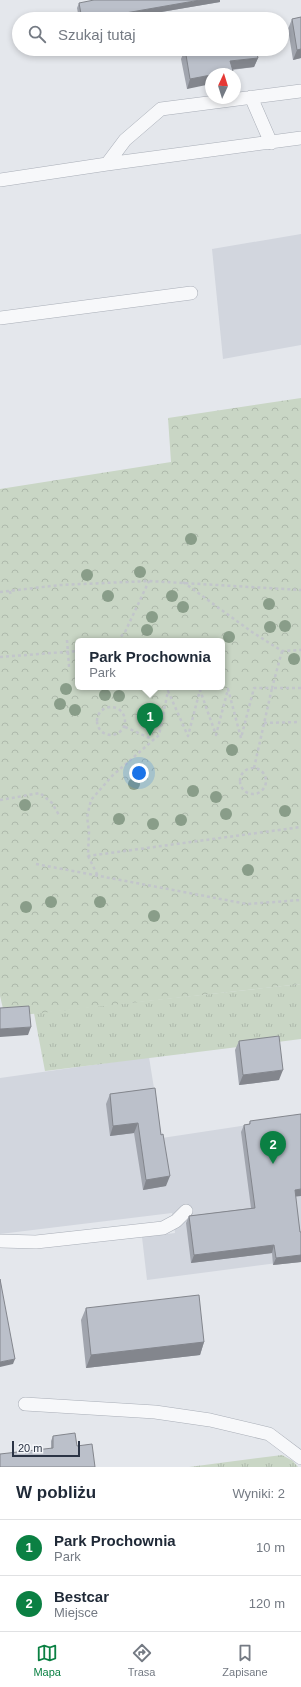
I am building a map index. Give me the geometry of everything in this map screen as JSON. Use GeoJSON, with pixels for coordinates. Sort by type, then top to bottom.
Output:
{"type":"FeatureCollection","features":[{"type":"Feature","properties":{"kind":"lane"},"geometry":{"type":"LineString","coordinates":[[107,164],[125,140],[161,109],[301,91]]}},
{"type":"Feature","properties":{"kind":"lane"},"geometry":{"type":"LineString","coordinates":[[251,97],[271,142]]}},
{"type":"Feature","properties":{"kind":"lane"},"geometry":{"type":"LineString","coordinates":[[0,180],[301,138]]}},
{"type":"Feature","properties":{"kind":"lane"},"geometry":{"type":"LineString","coordinates":[[0,318],[191,293]]}},
{"type":"Feature","properties":{"kind":"lane"},"geometry":{"type":"LineString","coordinates":[[0,1241],[36,1242],[163,1228],[176,1221],[186,1211]]}},
{"type":"Feature","properties":{"kind":"lane"},"geometry":{"type":"LineString","coordinates":[[25,1404],[155,1412],[210,1420],[269,1434],[301,1458]]}},
{"type":"Feature","properties":{"kind":"path"},"geometry":{"type":"LineString","coordinates":[[119,638],[125,632],[149,581]]}},
{"type":"Feature","properties":{"kind":"path"},"geometry":{"type":"LineString","coordinates":[[0,592],[60,584],[149,581],[301,590]]}},
{"type":"Feature","properties":{"kind":"path"},"geometry":{"type":"LineString","coordinates":[[181,582],[252,632],[282,651],[301,650]]}},
{"type":"Feature","properties":{"kind":"path"},"geometry":{"type":"LineString","coordinates":[[10,590],[11,597]]}},
{"type":"Feature","properties":{"kind":"path"},"geometry":{"type":"LineString","coordinates":[[67,640],[69,667]]}},
{"type":"Feature","properties":{"kind":"path"},"geometry":{"type":"LineString","coordinates":[[0,657],[75,651]]}},
{"type":"Feature","properties":{"kind":"path"},"geometry":{"type":"LineString","coordinates":[[254,768],[282,651]]}},
{"type":"Feature","properties":{"kind":"path"},"geometry":{"type":"LineString","coordinates":[[98,876],[88,856],[89,832],[87,817],[91,800],[112,776],[159,735],[168,691],[188,736],[200,690],[216,735],[228,689],[241,738],[254,688],[301,688]]}},
{"type":"Feature","properties":{"kind":"path"},"geometry":{"type":"LineString","coordinates":[[106,708],[117,708],[123,713],[125,718],[125,727],[119,734],[107,735],[98,727],[98,716],[101,711],[106,708]]}},
{"type":"Feature","properties":{"kind":"path"},"geometry":{"type":"LineString","coordinates":[[264,723],[300,722]]}},
{"type":"Feature","properties":{"kind":"path"},"geometry":{"type":"LineString","coordinates":[[125,727],[154,740]]}},
{"type":"Feature","properties":{"kind":"path"},"geometry":{"type":"LineString","coordinates":[[254,768],[263,773],[266,786],[260,793],[251,794],[247,793],[241,787],[240,779],[244,771],[254,768]]}},
{"type":"Feature","properties":{"kind":"path"},"geometry":{"type":"LineString","coordinates":[[0,800],[40,793],[52,803],[59,815]]}},
{"type":"Feature","properties":{"kind":"path"},"geometry":{"type":"LineString","coordinates":[[88,856],[301,827]]}},
{"type":"Feature","properties":{"kind":"path"},"geometry":{"type":"LineString","coordinates":[[36,864],[247,904],[301,900]]}},
{"type":"Feature","properties":{"kind":"shaded area"},"geometry":{"type":"Polygon","coordinates":[[[301,234],[301,345],[223,359],[212,249],[301,234]]]}},
{"type":"Feature","properties":{"kind":"shaded area"},"geometry":{"type":"Polygon","coordinates":[[[149,1057],[162,1138],[301,1117],[301,1260],[147,1280],[142,1237],[175,1233],[172,1213],[0,1234],[0,1078],[149,1057]]]}},
{"type":"Feature","properties":{"kind":"green space"},"geometry":{"type":"Polygon","coordinates":[[[301,398],[301,984],[5,1017],[0,996],[0,489],[171,462],[168,418],[301,398]]]}},
{"type":"Feature","properties":{"kind":"green space"},"geometry":{"type":"Polygon","coordinates":[[[301,984],[301,1039],[45,1071],[34,1013],[301,984]]]}},
{"type":"Feature","properties":{"kind":"green space"},"geometry":{"type":"Polygon","coordinates":[[[282,1455],[293,1461],[298,1467],[189,1467],[282,1455]]]}},
{"type":"Feature","properties":{"kind":"building"},"geometry":{"type":"Polygon","coordinates":[[[94,0],[200,0],[131,12],[81,12],[79,3],[94,0]]]}},
{"type":"Feature","properties":{"kind":"building"},"geometry":{"type":"Polygon","coordinates":[[[301,17],[301,49],[297,50],[292,19],[301,17]]]}},
{"type":"Feature","properties":{"kind":"building"},"geometry":{"type":"Polygon","coordinates":[[[186,56],[258,56],[258,58],[230,61],[232,68],[205,68],[205,76],[190,79],[186,56]]]}},
{"type":"Feature","properties":{"kind":"building"},"geometry":{"type":"Polygon","coordinates":[[[29,1006],[31,1027],[0,1029],[0,1008],[29,1006]]]}},
{"type":"Feature","properties":{"kind":"building"},"geometry":{"type":"Polygon","coordinates":[[[279,1036],[283,1070],[243,1075],[239,1041],[279,1036]]]}},
{"type":"Feature","properties":{"kind":"building"},"geometry":{"type":"Polygon","coordinates":[[[155,1088],[161,1135],[163,1134],[170,1176],[146,1180],[138,1123],[113,1126],[110,1094],[155,1088]]]}},
{"type":"Feature","properties":{"kind":"building"},"geometry":{"type":"Polygon","coordinates":[[[301,1114],[301,1189],[295,1190],[301,1232],[301,1255],[276,1258],[274,1245],[194,1255],[189,1216],[255,1208],[244,1125],[250,1124],[250,1121],[301,1114]]]}},
{"type":"Feature","properties":{"kind":"building"},"geometry":{"type":"Polygon","coordinates":[[[0,1279],[15,1359],[0,1362],[0,1279]]]}},
{"type":"Feature","properties":{"kind":"building"},"geometry":{"type":"Polygon","coordinates":[[[199,1295],[204,1342],[91,1355],[86,1308],[199,1295]]]}},
{"type":"Feature","properties":{"kind":"building"},"geometry":{"type":"Polygon","coordinates":[[[75,1433],[77,1446],[92,1444],[95,1467],[0,1467],[0,1454],[53,1448],[53,1436],[75,1433]]]}},
{"type":"Feature","properties":{"kind":"place","name":"Park Prochownia"},"geometry":{"type":"Point","coordinates":[150,736]}},
{"type":"Feature","properties":{"kind":"place","name":"Bestcar"},"geometry":{"type":"Point","coordinates":[273,1164]}}]}
